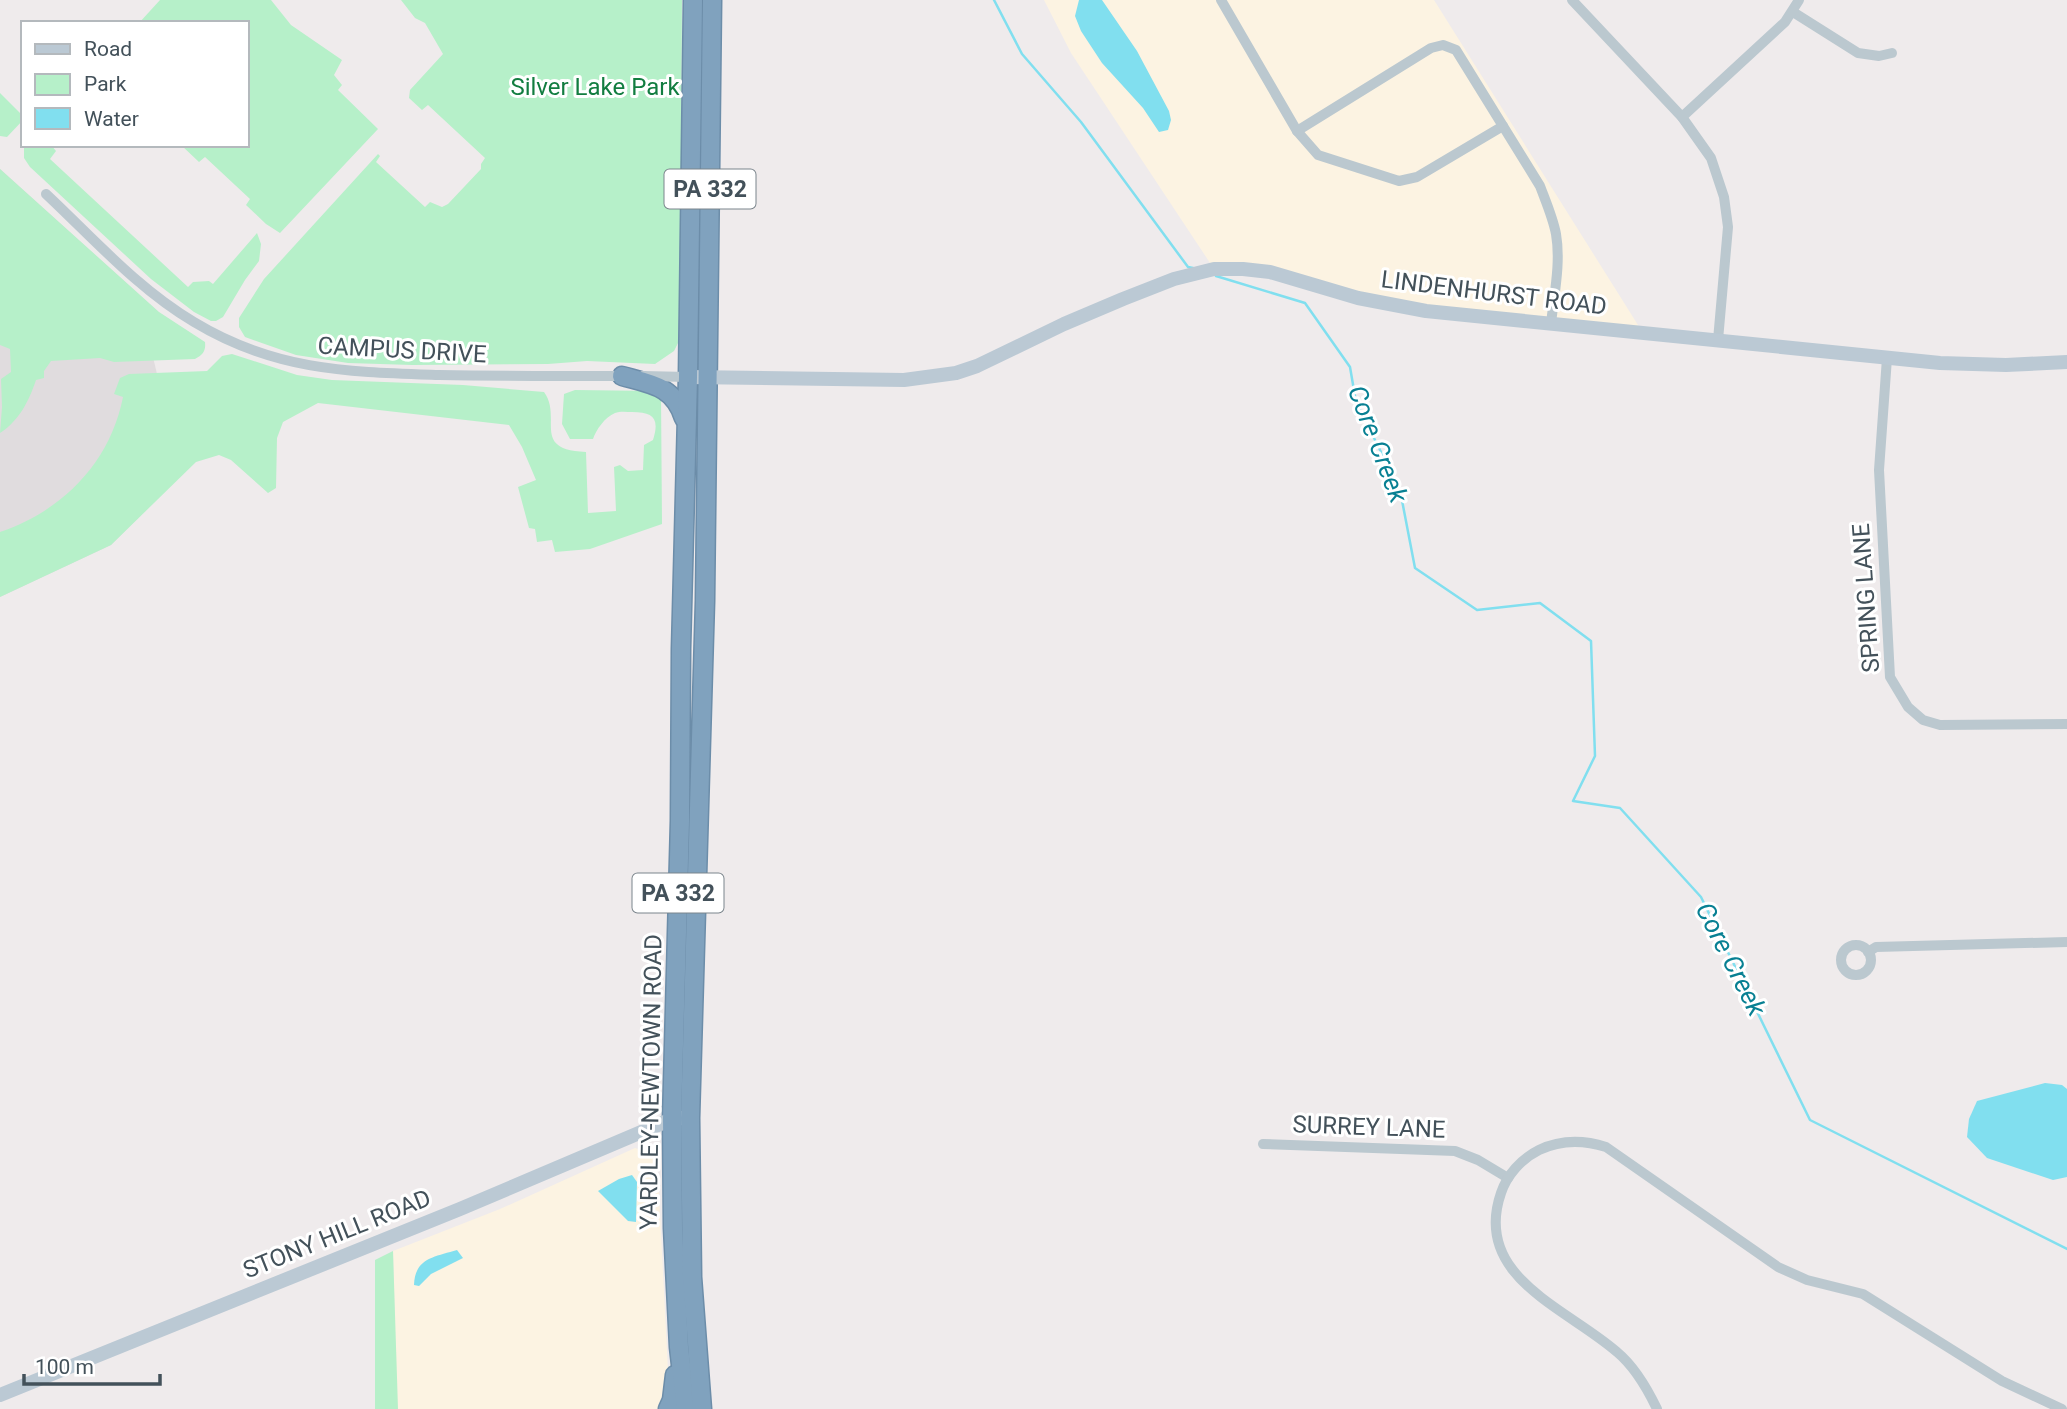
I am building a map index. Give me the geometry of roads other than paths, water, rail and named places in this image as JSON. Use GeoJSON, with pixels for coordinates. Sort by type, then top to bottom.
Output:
{"type":"FeatureCollection","features":[{"type":"Feature","properties":{"kind":"highway","name":"PA 332"},"geometry":{"type":"LineString","coordinates":[[688,377],[693,0]]}},
{"type":"Feature","properties":{"kind":"highway","name":"PA 332"},"geometry":{"type":"LineString","coordinates":[[707,377],[712,0]]}},
{"type":"Feature","properties":{"kind":"highway"},"geometry":{"type":"LineString","coordinates":[[622,376],[668,392],[676,399],[686,424]]}},
{"type":"Feature","properties":{"kind":"highway","name":"YARDLEY-NEWTOWN ROAD"},"geometry":{"type":"LineString","coordinates":[[688,377],[681,649],[681,1118],[702,1409]]}},
{"type":"Feature","properties":{"kind":"highway","name":"YARDLEY-NEWTOWN ROAD"},"geometry":{"type":"LineString","coordinates":[[686,1409],[675,1270],[705,601],[707,377]]}},
{"type":"Feature","properties":{"kind":"highway"},"geometry":{"type":"LineString","coordinates":[[667,1409],[672,1400],[675,1377],[670,1303],[675,1270]]}},
{"type":"Feature","properties":{"kind":"street"},"geometry":{"type":"LineString","coordinates":[[1221,0],[1297,131],[1318,155],[1399,181],[1417,177],[1503,126]]}},
{"type":"Feature","properties":{"kind":"street"},"geometry":{"type":"LineString","coordinates":[[1572,0],[1682,117],[1711,158],[1724,197],[1727,243],[1718,340]]}},
{"type":"Feature","properties":{"kind":"street"},"geometry":{"type":"LineString","coordinates":[[1682,117],[1793,12],[1799,0]]}},
{"type":"Feature","properties":{"kind":"street"},"geometry":{"type":"LineString","coordinates":[[1793,12],[1858,53],[1892,53]]}},
{"type":"Feature","properties":{"kind":"street"},"geometry":{"type":"LineString","coordinates":[[1297,131],[1429,50],[1443,45],[1456,50],[1540,186],[1556,235],[1558,259],[1552,324]]}},
{"type":"Feature","properties":{"kind":"street","name":"CAMPUS DRIVE"},"geometry":{"type":"LineString","coordinates":[[46,194],[173,309],[219,337],[276,359],[312,368],[370,373],[509,377],[688,377]]}},
{"type":"Feature","properties":{"kind":"street","name":"LINDENHURST ROAD"},"geometry":{"type":"LineString","coordinates":[[688,377],[904,380],[956,373],[977,366],[1076,319],[1194,273],[1243,269],[1270,272],[1390,306],[1887,358],[1972,365],[2067,362]]}},
{"type":"Feature","properties":{"kind":"street","name":"SPRING LANE"},"geometry":{"type":"LineString","coordinates":[[1887,358],[1879,470],[1887,647],[1894,688],[1915,715],[1929,723],[2067,724]]}},
{"type":"Feature","properties":{"kind":"street"},"geometry":{"type":"LineString","coordinates":[[1868,952],[1876,947],[2067,942]]}},
{"type":"Feature","properties":{"kind":"street","name":"STONY HILL ROAD"},"geometry":{"type":"LineString","coordinates":[[0,1395],[681,1118]]}},
{"type":"Feature","properties":{"kind":"street"},"geometry":{"type":"LineString","coordinates":[[1657,1409],[1644,1384],[1620,1354],[1599,1336],[1525,1285],[1506,1262],[1495,1224],[1499,1200],[1508,1178],[1526,1157],[1553,1145],[1584,1142],[1606,1147],[1778,1267],[1807,1280],[1838,1286],[1874,1300],[2002,1381],[2062,1409]]}},
{"type":"Feature","properties":{"kind":"street","name":"SURREY LANE"},"geometry":{"type":"LineString","coordinates":[[1263,1144],[1455,1151],[1478,1160],[1508,1178]]}},
{"type":"Feature","properties":{"kind":"water"},"geometry":{"type":"Polygon","coordinates":[[[1079,0],[1102,0],[1137,51],[1169,111],[1171,120],[1168,130],[1159,132],[1143,108],[1102,63],[1081,31],[1075,16],[1079,0]]]}},
{"type":"Feature","properties":{"kind":"water"},"geometry":{"type":"Polygon","coordinates":[[[2045,1083],[2062,1085],[2067,1089],[2067,1177],[2053,1180],[1987,1158],[1967,1137],[1969,1119],[1977,1101],[2045,1083]]]}},
{"type":"Feature","properties":{"kind":"water"},"geometry":{"type":"Polygon","coordinates":[[[632,1175],[637,1182],[636,1222],[628,1221],[598,1191],[632,1175]]]}},
{"type":"Feature","properties":{"kind":"water"},"geometry":{"type":"Polygon","coordinates":[[[457,1250],[463,1258],[431,1274],[419,1286],[414,1285],[415,1276],[422,1264],[457,1250]]]}},
{"type":"Feature","properties":{"kind":"waterway","name":"Core Creek"},"geometry":{"type":"LineString","coordinates":[[994,0],[1022,54],[1081,122],[1188,267],[1193,268]]}},
{"type":"Feature","properties":{"kind":"waterway","name":"Core Creek"},"geometry":{"type":"LineString","coordinates":[[1216,276],[1305,303],[1350,367],[1356,402],[1400,490],[1415,568],[1477,610],[1540,603],[1591,641],[1595,756],[1573,801],[1620,808],[1701,897],[1810,1120],[2067,1249]]}},
{"type":"Feature","properties":{"kind":"park label","name":"Silver Lake Park"},"geometry":{"type":"Point","coordinates":[595,87]}}]}
